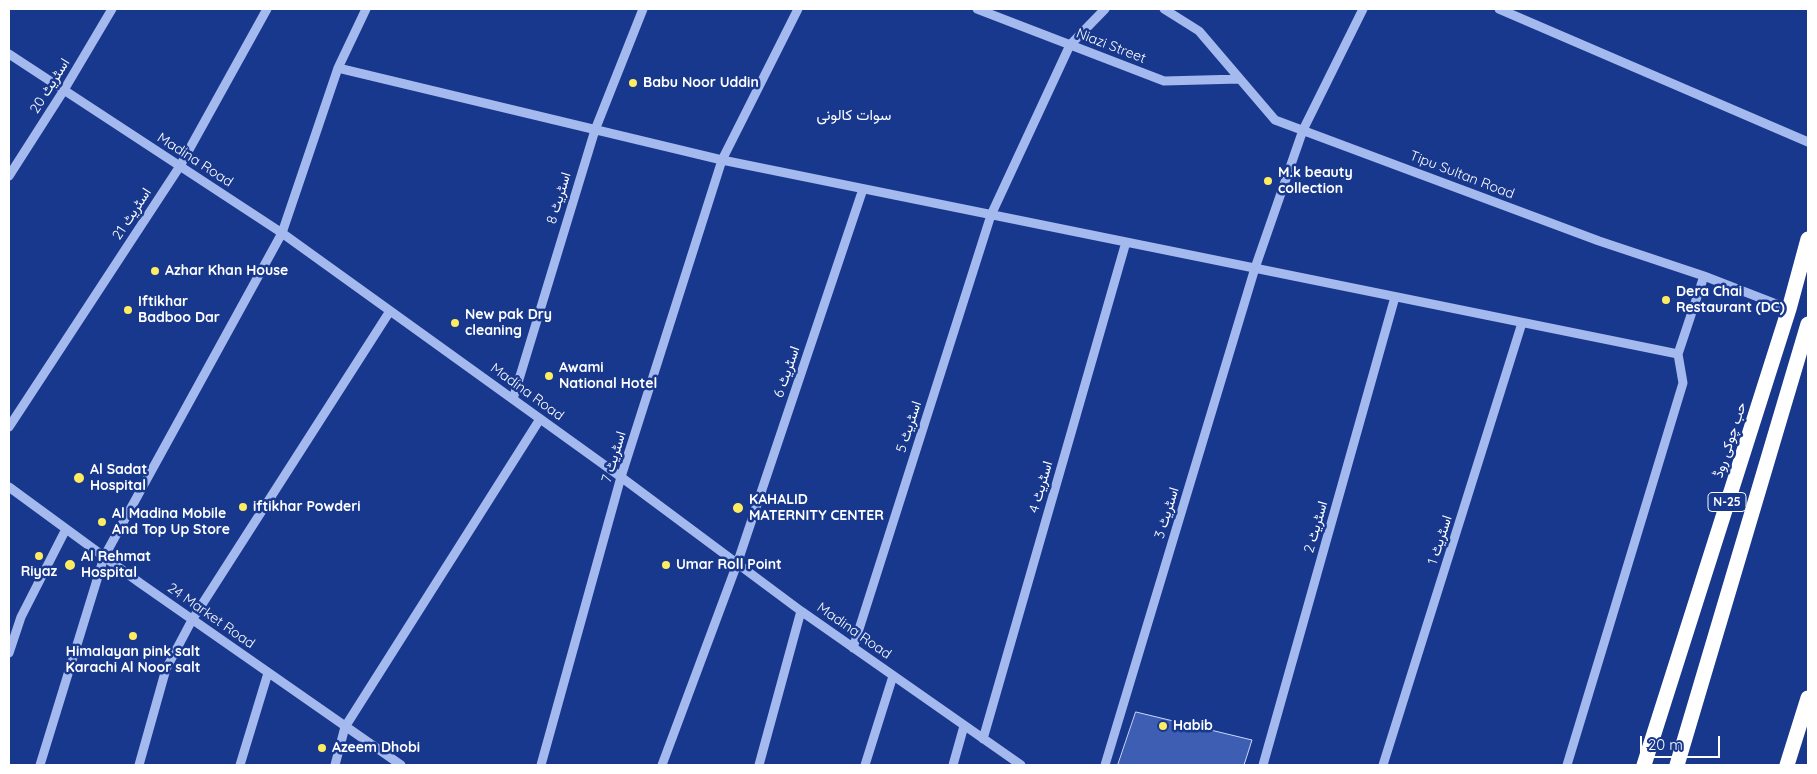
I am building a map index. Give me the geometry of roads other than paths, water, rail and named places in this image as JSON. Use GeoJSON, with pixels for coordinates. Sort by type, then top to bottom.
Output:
{"type":"FeatureCollection","features":[{"type":"Feature","properties":{"kind":"highway","name":"حب چوکی روڈ"},"geometry":{"type":"LineString","coordinates":[[1644,765],[1789,309],[1808,239]]}},
{"type":"Feature","properties":{"kind":"highway","name":"N-25"},"geometry":{"type":"LineString","coordinates":[[1677,765],[1808,324]]}},
{"type":"Feature","properties":{"kind":"highway"},"geometry":{"type":"LineString","coordinates":[[1787,765],[1808,698]]}},
{"type":"Feature","properties":{"kind":"street","name":"اسٹریٹ 20"},"geometry":{"type":"LineString","coordinates":[[9,176],[64,90],[112,9]]}},
{"type":"Feature","properties":{"kind":"street","name":"اسٹریٹ 21"},"geometry":{"type":"LineString","coordinates":[[9,427],[180,166],[267,9]]}},
{"type":"Feature","properties":{"kind":"street"},"geometry":{"type":"LineString","coordinates":[[40,765],[104,557],[282,233],[338,68],[366,9]]}},
{"type":"Feature","properties":{"kind":"street","name":"اسٹریٹ 8"},"geometry":{"type":"LineString","coordinates":[[513,399],[594,130],[643,9]]}},
{"type":"Feature","properties":{"kind":"street","name":"اسٹریٹ 7"},"geometry":{"type":"LineString","coordinates":[[541,765],[621,477],[722,160],[798,9]]}},
{"type":"Feature","properties":{"kind":"street","name":"Niazi Street"},"geometry":{"type":"LineString","coordinates":[[977,9],[1164,81],[1240,78]]}},
{"type":"Feature","properties":{"kind":"street","name":"اسٹریٹ 5"},"geometry":{"type":"LineString","coordinates":[[853,648],[991,214],[1070,45],[1105,9]]}},
{"type":"Feature","properties":{"kind":"street","name":"Tipu Sultan Road"},"geometry":{"type":"LineString","coordinates":[[1164,9],[1198,31],[1275,120],[1599,241],[1704,276],[1789,309]]}},
{"type":"Feature","properties":{"kind":"street","name":"اسٹریٹ 3"},"geometry":{"type":"LineString","coordinates":[[1105,765],[1255,268],[1303,130],[1363,9]]}},
{"type":"Feature","properties":{"kind":"street"},"geometry":{"type":"LineString","coordinates":[[1499,9],[1808,142]]}},
{"type":"Feature","properties":{"kind":"street","name":"Madina Road"},"geometry":{"type":"LineString","coordinates":[[9,54],[282,233],[621,477],[801,611],[1021,765]]}},
{"type":"Feature","properties":{"kind":"street"},"geometry":{"type":"LineString","coordinates":[[338,68],[722,160],[1678,354]]}},
{"type":"Feature","properties":{"kind":"street","name":"اسٹریٹ 6"},"geometry":{"type":"LineString","coordinates":[[662,765],[737,564],[863,189]]}},
{"type":"Feature","properties":{"kind":"street","name":"اسٹریٹ 4"},"geometry":{"type":"LineString","coordinates":[[983,739],[1126,242]]}},
{"type":"Feature","properties":{"kind":"street"},"geometry":{"type":"LineString","coordinates":[[1568,765],[1683,383],[1678,354],[1704,276]]}},
{"type":"Feature","properties":{"kind":"street","name":"اسٹریٹ 2"},"geometry":{"type":"LineString","coordinates":[[1263,765],[1395,297]]}},
{"type":"Feature","properties":{"kind":"street"},"geometry":{"type":"LineString","coordinates":[[139,765],[166,669],[192,620],[390,310]]}},
{"type":"Feature","properties":{"kind":"street","name":"اسٹریٹ 1"},"geometry":{"type":"LineString","coordinates":[[1383,765],[1522,323]]}},
{"type":"Feature","properties":{"kind":"street"},"geometry":{"type":"LineString","coordinates":[[335,765],[345,727],[540,419]]}},
{"type":"Feature","properties":{"kind":"street","name":"24 Market Road"},"geometry":{"type":"LineString","coordinates":[[9,487],[192,620],[400,765]]}},
{"type":"Feature","properties":{"kind":"street"},"geometry":{"type":"LineString","coordinates":[[9,653],[20,617],[66,530]]}},
{"type":"Feature","properties":{"kind":"street"},"geometry":{"type":"LineString","coordinates":[[758,765],[801,611]]}},
{"type":"Feature","properties":{"kind":"street"},"geometry":{"type":"LineString","coordinates":[[240,765],[268,673]]}},
{"type":"Feature","properties":{"kind":"street"},"geometry":{"type":"LineString","coordinates":[[865,765],[893,676]]}},
{"type":"Feature","properties":{"kind":"street"},"geometry":{"type":"LineString","coordinates":[[953,765],[964,726]]}},
{"type":"Feature","properties":{"kind":"place","name":"Babu Noor Uddin"},"geometry":{"type":"Point","coordinates":[633,83]}},
{"type":"Feature","properties":{"kind":"place","name":"M.k beauty collection"},"geometry":{"type":"Point","coordinates":[1268,181]}},
{"type":"Feature","properties":{"kind":"place","name":"Azhar Khan House"},"geometry":{"type":"Point","coordinates":[155,271]}},
{"type":"Feature","properties":{"kind":"place","name":"Dera Chai Restaurant (DC)"},"geometry":{"type":"Point","coordinates":[1666,300]}},
{"type":"Feature","properties":{"kind":"place","name":"Iftikhar Badboo Dar"},"geometry":{"type":"Point","coordinates":[128,310]}},
{"type":"Feature","properties":{"kind":"place","name":"New pak Dry cleaning"},"geometry":{"type":"Point","coordinates":[455,323]}},
{"type":"Feature","properties":{"kind":"place","name":"Awami National Hotel"},"geometry":{"type":"Point","coordinates":[549,376]}},
{"type":"Feature","properties":{"kind":"place","name":"Al Sadat Hospital"},"geometry":{"type":"Point","coordinates":[79,478]}},
{"type":"Feature","properties":{"kind":"place","name":"iftikhar Powderi"},"geometry":{"type":"Point","coordinates":[243,507]}},
{"type":"Feature","properties":{"kind":"place","name":"KAHALID MATERNITY CENTER"},"geometry":{"type":"Point","coordinates":[738,508]}},
{"type":"Feature","properties":{"kind":"place","name":"Al Madina Mobile And Top Up Store"},"geometry":{"type":"Point","coordinates":[102,522]}},
{"type":"Feature","properties":{"kind":"place","name":"Riyaz"},"geometry":{"type":"Point","coordinates":[39,556]}},
{"type":"Feature","properties":{"kind":"place","name":"Al Rehmat Hospital"},"geometry":{"type":"Point","coordinates":[70,565]}},
{"type":"Feature","properties":{"kind":"place","name":"Umar Roll Point"},"geometry":{"type":"Point","coordinates":[666,565]}},
{"type":"Feature","properties":{"kind":"place","name":"Himalayan pink salt Karachi Al Noor salt"},"geometry":{"type":"Point","coordinates":[133,636]}},
{"type":"Feature","properties":{"kind":"place","name":"Habib"},"geometry":{"type":"Point","coordinates":[1163,726]}},
{"type":"Feature","properties":{"kind":"place","name":"Azeem Dhobi"},"geometry":{"type":"Point","coordinates":[322,748]}},
{"type":"Feature","properties":{"kind":"district","name":"سوات کالونی"},"geometry":{"type":"Point","coordinates":[854,115]}}]}
